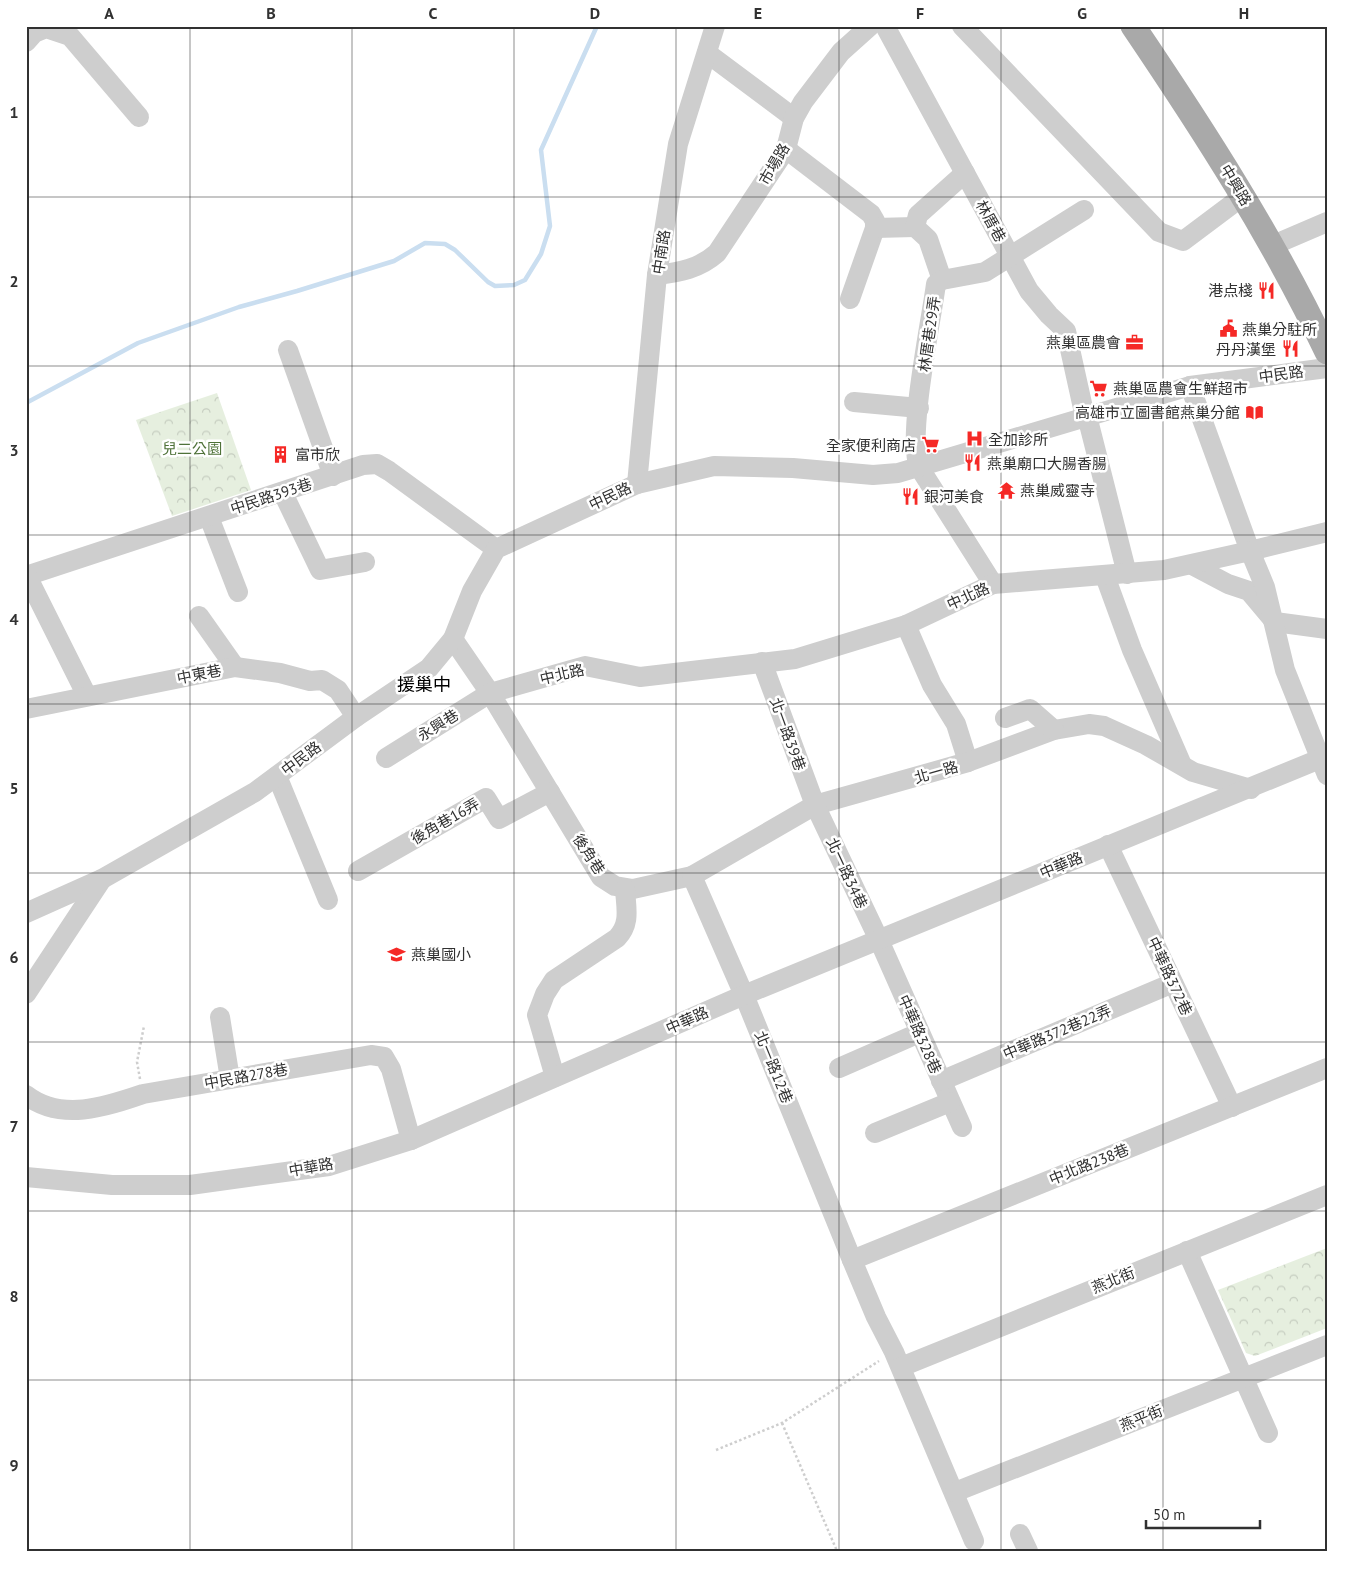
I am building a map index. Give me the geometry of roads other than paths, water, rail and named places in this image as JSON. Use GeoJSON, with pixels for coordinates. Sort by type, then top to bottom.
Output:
{"type":"FeatureCollection","features":[{"type":"Feature","properties":{"kind":"main road","name":"中興路"},"geometry":{"type":"LineString","coordinates":[[1132,26],[1195,118],[1243,196],[1327,352]]}},
{"type":"Feature","properties":{"kind":"street","name":"中南路"},"geometry":{"type":"LineString","coordinates":[[637,484],[657,275],[678,144],[715,26]]}},
{"type":"Feature","properties":{"kind":"street","name":"市場路"},"geometry":{"type":"LineString","coordinates":[[657,275],[687,271],[707,262],[717,254],[786,149],[794,118],[803,102],[841,52],[870,26]]}},
{"type":"Feature","properties":{"kind":"street","name":"林厝巷"},"geometry":{"type":"LineString","coordinates":[[885,26],[1029,291],[1049,315],[1066,331],[1127,574]]}},
{"type":"Feature","properties":{"kind":"street"},"geometry":{"type":"LineString","coordinates":[[962,26],[1069,140],[1160,232],[1182,242],[1243,196]]}},
{"type":"Feature","properties":{"kind":"street"},"geometry":{"type":"LineString","coordinates":[[26,42],[34,33],[46,28],[70,36],[139,117]]}},
{"type":"Feature","properties":{"kind":"street"},"geometry":{"type":"LineString","coordinates":[[707,53],[794,118]]}},
{"type":"Feature","properties":{"kind":"street"},"geometry":{"type":"LineString","coordinates":[[786,149],[870,214],[875,221],[875,228],[850,299]]}},
{"type":"Feature","properties":{"kind":"street"},"geometry":{"type":"LineString","coordinates":[[875,228],[915,227],[918,215],[964,173]]}},
{"type":"Feature","properties":{"kind":"street"},"geometry":{"type":"LineString","coordinates":[[942,280],[985,272],[1084,210]]}},
{"type":"Feature","properties":{"kind":"street"},"geometry":{"type":"LineString","coordinates":[[1271,246],[1327,222]]}},
{"type":"Feature","properties":{"kind":"street","name":"林厝巷29弄"},"geometry":{"type":"LineString","coordinates":[[915,227],[928,239],[942,280],[936,284],[919,408],[915,457],[919,467]]}},
{"type":"Feature","properties":{"kind":"street"},"geometry":{"type":"LineString","coordinates":[[288,350],[333,476]]}},
{"type":"Feature","properties":{"kind":"street","name":"中民路"},"geometry":{"type":"LineString","coordinates":[[26,913],[102,880],[255,792],[356,717],[428,668],[453,639],[472,591],[496,549],[637,484],[714,466],[793,468],[873,475],[898,473],[1190,386],[1327,368]]}},
{"type":"Feature","properties":{"kind":"street"},"geometry":{"type":"LineString","coordinates":[[1190,386],[1265,587],[1275,622],[1285,670],[1325,763]]}},
{"type":"Feature","properties":{"kind":"street"},"geometry":{"type":"LineString","coordinates":[[854,402],[919,408]]}},
{"type":"Feature","properties":{"kind":"street","name":"中民路393巷"},"geometry":{"type":"LineString","coordinates":[[26,576],[363,465],[377,464],[496,549]]}},
{"type":"Feature","properties":{"kind":"street"},"geometry":{"type":"LineString","coordinates":[[919,467],[993,584]]}},
{"type":"Feature","properties":{"kind":"street"},"geometry":{"type":"LineString","coordinates":[[282,493],[320,570],[366,562]]}},
{"type":"Feature","properties":{"kind":"street"},"geometry":{"type":"LineString","coordinates":[[209,517],[238,592]]}},
{"type":"Feature","properties":{"kind":"street","name":"中北路"},"geometry":{"type":"LineString","coordinates":[[490,693],[585,666],[640,677],[795,659],[906,625],[993,584],[1127,574],[1192,565],[1327,532]]}},
{"type":"Feature","properties":{"kind":"street"},"geometry":{"type":"LineString","coordinates":[[1192,565],[1228,584],[1249,591],[1275,622],[1327,629]]}},
{"type":"Feature","properties":{"kind":"street"},"geometry":{"type":"LineString","coordinates":[[26,576],[87,696]]}},
{"type":"Feature","properties":{"kind":"street"},"geometry":{"type":"LineString","coordinates":[[1105,576],[1132,650],[1182,765]]}},
{"type":"Feature","properties":{"kind":"street"},"geometry":{"type":"LineString","coordinates":[[199,616],[235,667]]}},
{"type":"Feature","properties":{"kind":"street"},"geometry":{"type":"LineString","coordinates":[[906,625],[932,684],[956,724],[968,762]]}},
{"type":"Feature","properties":{"kind":"street","name":"後角巷"},"geometry":{"type":"LineString","coordinates":[[453,639],[490,693],[601,878],[624,889]]}},
{"type":"Feature","properties":{"kind":"street","name":"北一路39巷"},"geometry":{"type":"LineString","coordinates":[[762,662],[815,805]]}},
{"type":"Feature","properties":{"kind":"street","name":"中東巷"},"geometry":{"type":"LineString","coordinates":[[26,709],[235,667],[280,673],[310,681],[322,680],[338,690],[356,717]]}},
{"type":"Feature","properties":{"kind":"street","name":"永興巷"},"geometry":{"type":"LineString","coordinates":[[386,758],[490,693]]}},
{"type":"Feature","properties":{"kind":"street"},"geometry":{"type":"LineString","coordinates":[[1005,718],[1030,709],[1054,730]]}},
{"type":"Feature","properties":{"kind":"street","name":"北一路"},"geometry":{"type":"LineString","coordinates":[[624,889],[692,876],[815,805],[968,762],[1054,730],[1089,724],[1104,726],[1146,745],[1193,772],[1250,789]]}},
{"type":"Feature","properties":{"kind":"street","name":"中華路"},"geometry":{"type":"LineString","coordinates":[[26,1177],[112,1185],[190,1185],[329,1166],[411,1140],[744,995],[1108,845],[1250,789],[1325,763]]}},
{"type":"Feature","properties":{"kind":"street"},"geometry":{"type":"LineString","coordinates":[[277,776],[328,900]]}},
{"type":"Feature","properties":{"kind":"street","name":"後角巷16弄"},"geometry":{"type":"LineString","coordinates":[[358,871],[486,798],[499,820],[550,792]]}},
{"type":"Feature","properties":{"kind":"street","name":"北一路34巷"},"geometry":{"type":"LineString","coordinates":[[815,805],[879,940]]}},
{"type":"Feature","properties":{"kind":"street","name":"中華路372巷"},"geometry":{"type":"LineString","coordinates":[[1108,845],[1232,1107]]}},
{"type":"Feature","properties":{"kind":"street","name":"北一路12巷"},"geometry":{"type":"LineString","coordinates":[[692,876],[744,995],[876,1317],[897,1360],[974,1541]]}},
{"type":"Feature","properties":{"kind":"street"},"geometry":{"type":"LineString","coordinates":[[26,994],[102,880]]}},
{"type":"Feature","properties":{"kind":"street"},"geometry":{"type":"LineString","coordinates":[[555,1077],[537,1015],[545,994],[554,980],[617,938],[624,930],[628,919],[624,889]]}},
{"type":"Feature","properties":{"kind":"street","name":"中華路328巷"},"geometry":{"type":"LineString","coordinates":[[879,940],[962,1127]]}},
{"type":"Feature","properties":{"kind":"street","name":"中華路372巷22弄"},"geometry":{"type":"LineString","coordinates":[[941,1081],[1172,982]]}},
{"type":"Feature","properties":{"kind":"street"},"geometry":{"type":"LineString","coordinates":[[220,1017],[230,1079]]}},
{"type":"Feature","properties":{"kind":"street"},"geometry":{"type":"LineString","coordinates":[[839,1068],[919,1033]]}},
{"type":"Feature","properties":{"kind":"street","name":"中民路278巷"},"geometry":{"type":"LineString","coordinates":[[26,1095],[37,1104],[60,1111],[110,1105],[142,1094],[371,1055],[384,1057],[391,1069],[411,1140]]}},
{"type":"Feature","properties":{"kind":"street","name":"中北路238巷"},"geometry":{"type":"LineString","coordinates":[[852,1260],[1327,1068]]}},
{"type":"Feature","properties":{"kind":"street"},"geometry":{"type":"LineString","coordinates":[[875,1133],[950,1102]]}},
{"type":"Feature","properties":{"kind":"street","name":"燕北街"},"geometry":{"type":"LineString","coordinates":[[897,1360],[1187,1251],[1327,1194]]}},
{"type":"Feature","properties":{"kind":"street"},"geometry":{"type":"LineString","coordinates":[[1187,1251],[1268,1433]]}},
{"type":"Feature","properties":{"kind":"street","name":"燕平街"},"geometry":{"type":"LineString","coordinates":[[954,1492],[1327,1344]]}},
{"type":"Feature","properties":{"kind":"waterway"},"geometry":{"type":"LineString","coordinates":[[26,403],[138,343],[239,307],[394,261],[425,243],[445,244],[455,250],[488,282],[495,286],[514,285],[525,280],[541,254],[550,226],[541,150],[597,26]]}},
{"type":"Feature","properties":{"kind":"place","name":"港点棧"},"geometry":{"type":"Point","coordinates":[1267,290]}},
{"type":"Feature","properties":{"kind":"place","name":"燕巢分駐所"},"geometry":{"type":"Point","coordinates":[1228,329]}},
{"type":"Feature","properties":{"kind":"place","name":"燕巢區農會"},"geometry":{"type":"Point","coordinates":[1135,342]}},
{"type":"Feature","properties":{"kind":"place","name":"丹丹漢堡"},"geometry":{"type":"Point","coordinates":[1290,349]}},
{"type":"Feature","properties":{"kind":"place","name":"燕巢區農會生鮮超市"},"geometry":{"type":"Point","coordinates":[1099,388]}},
{"type":"Feature","properties":{"kind":"place","name":"高雄市立圖書館燕巢分館"},"geometry":{"type":"Point","coordinates":[1254,412]}},
{"type":"Feature","properties":{"kind":"place","name":"全加診所"},"geometry":{"type":"Point","coordinates":[974,439]}},
{"type":"Feature","properties":{"kind":"place","name":"全家便利商店"},"geometry":{"type":"Point","coordinates":[930,445]}},
{"type":"Feature","properties":{"kind":"place","name":"富市欣"},"geometry":{"type":"Point","coordinates":[281,454]}},
{"type":"Feature","properties":{"kind":"place","name":"燕巢廟口大腸香腸"},"geometry":{"type":"Point","coordinates":[973,463]}},
{"type":"Feature","properties":{"kind":"place","name":"燕巢威靈寺"},"geometry":{"type":"Point","coordinates":[1006,490]}},
{"type":"Feature","properties":{"kind":"place","name":"銀河美食"},"geometry":{"type":"Point","coordinates":[910,496]}},
{"type":"Feature","properties":{"kind":"place","name":"燕巢國小"},"geometry":{"type":"Point","coordinates":[397,954]}},
{"type":"Feature","properties":{"kind":"district","name":"援巢中"},"geometry":{"type":"Point","coordinates":[424,684]}},
{"type":"Feature","properties":{"kind":"park label","name":"兒二公園"},"geometry":{"type":"Point","coordinates":[192,448]}}]}
